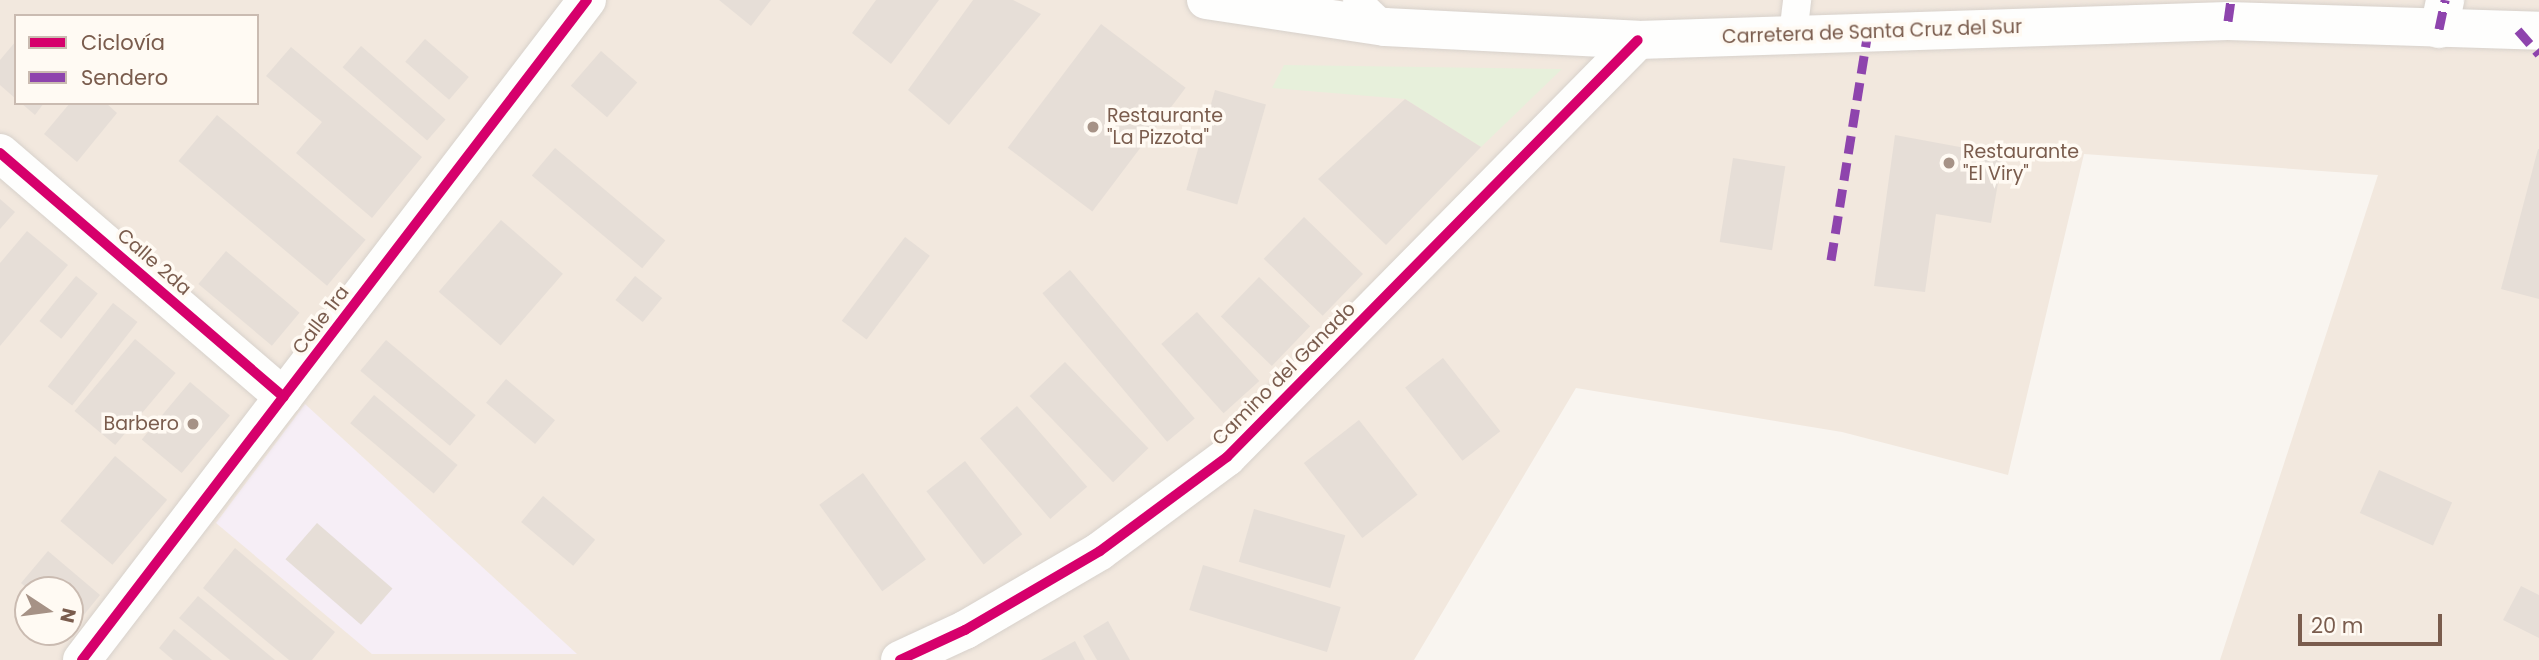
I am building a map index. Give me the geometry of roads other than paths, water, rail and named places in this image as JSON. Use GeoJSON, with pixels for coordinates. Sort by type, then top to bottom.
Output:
{"type":"FeatureCollection","features":[{"type":"Feature","properties":{"kind":"street","name":"Calle 1ra"},"geometry":{"type":"LineString","coordinates":[[82,660],[587,0]]}},
{"type":"Feature","properties":{"kind":"street","name":"Carretera de Santa Cruz del Sur"},"geometry":{"type":"LineString","coordinates":[[1206,0],[1385,27],[1637,40],[1795,17],[2230,10],[2442,15],[2539,31]]}},
{"type":"Feature","properties":{"kind":"street","name":"Camino del Ganado"},"geometry":{"type":"LineString","coordinates":[[900,660],[964,630],[1100,551],[1227,457],[1637,40]]}},
{"type":"Feature","properties":{"kind":"street","name":"Calle 2da"},"geometry":{"type":"LineString","coordinates":[[0,153],[284,397]]}},
{"type":"Feature","properties":{"kind":"lane"},"geometry":{"type":"LineString","coordinates":[[1357,0],[1385,27]]}},
{"type":"Feature","properties":{"kind":"place","name":"Restaurante \"La Pizzota\""},"geometry":{"type":"Point","coordinates":[1093,127]}},
{"type":"Feature","properties":{"kind":"place","name":"Restaurante \"El Viry\""},"geometry":{"type":"Point","coordinates":[1949,163]}},
{"type":"Feature","properties":{"kind":"place","name":"Barbero"},"geometry":{"type":"Point","coordinates":[193,424]}}]}
